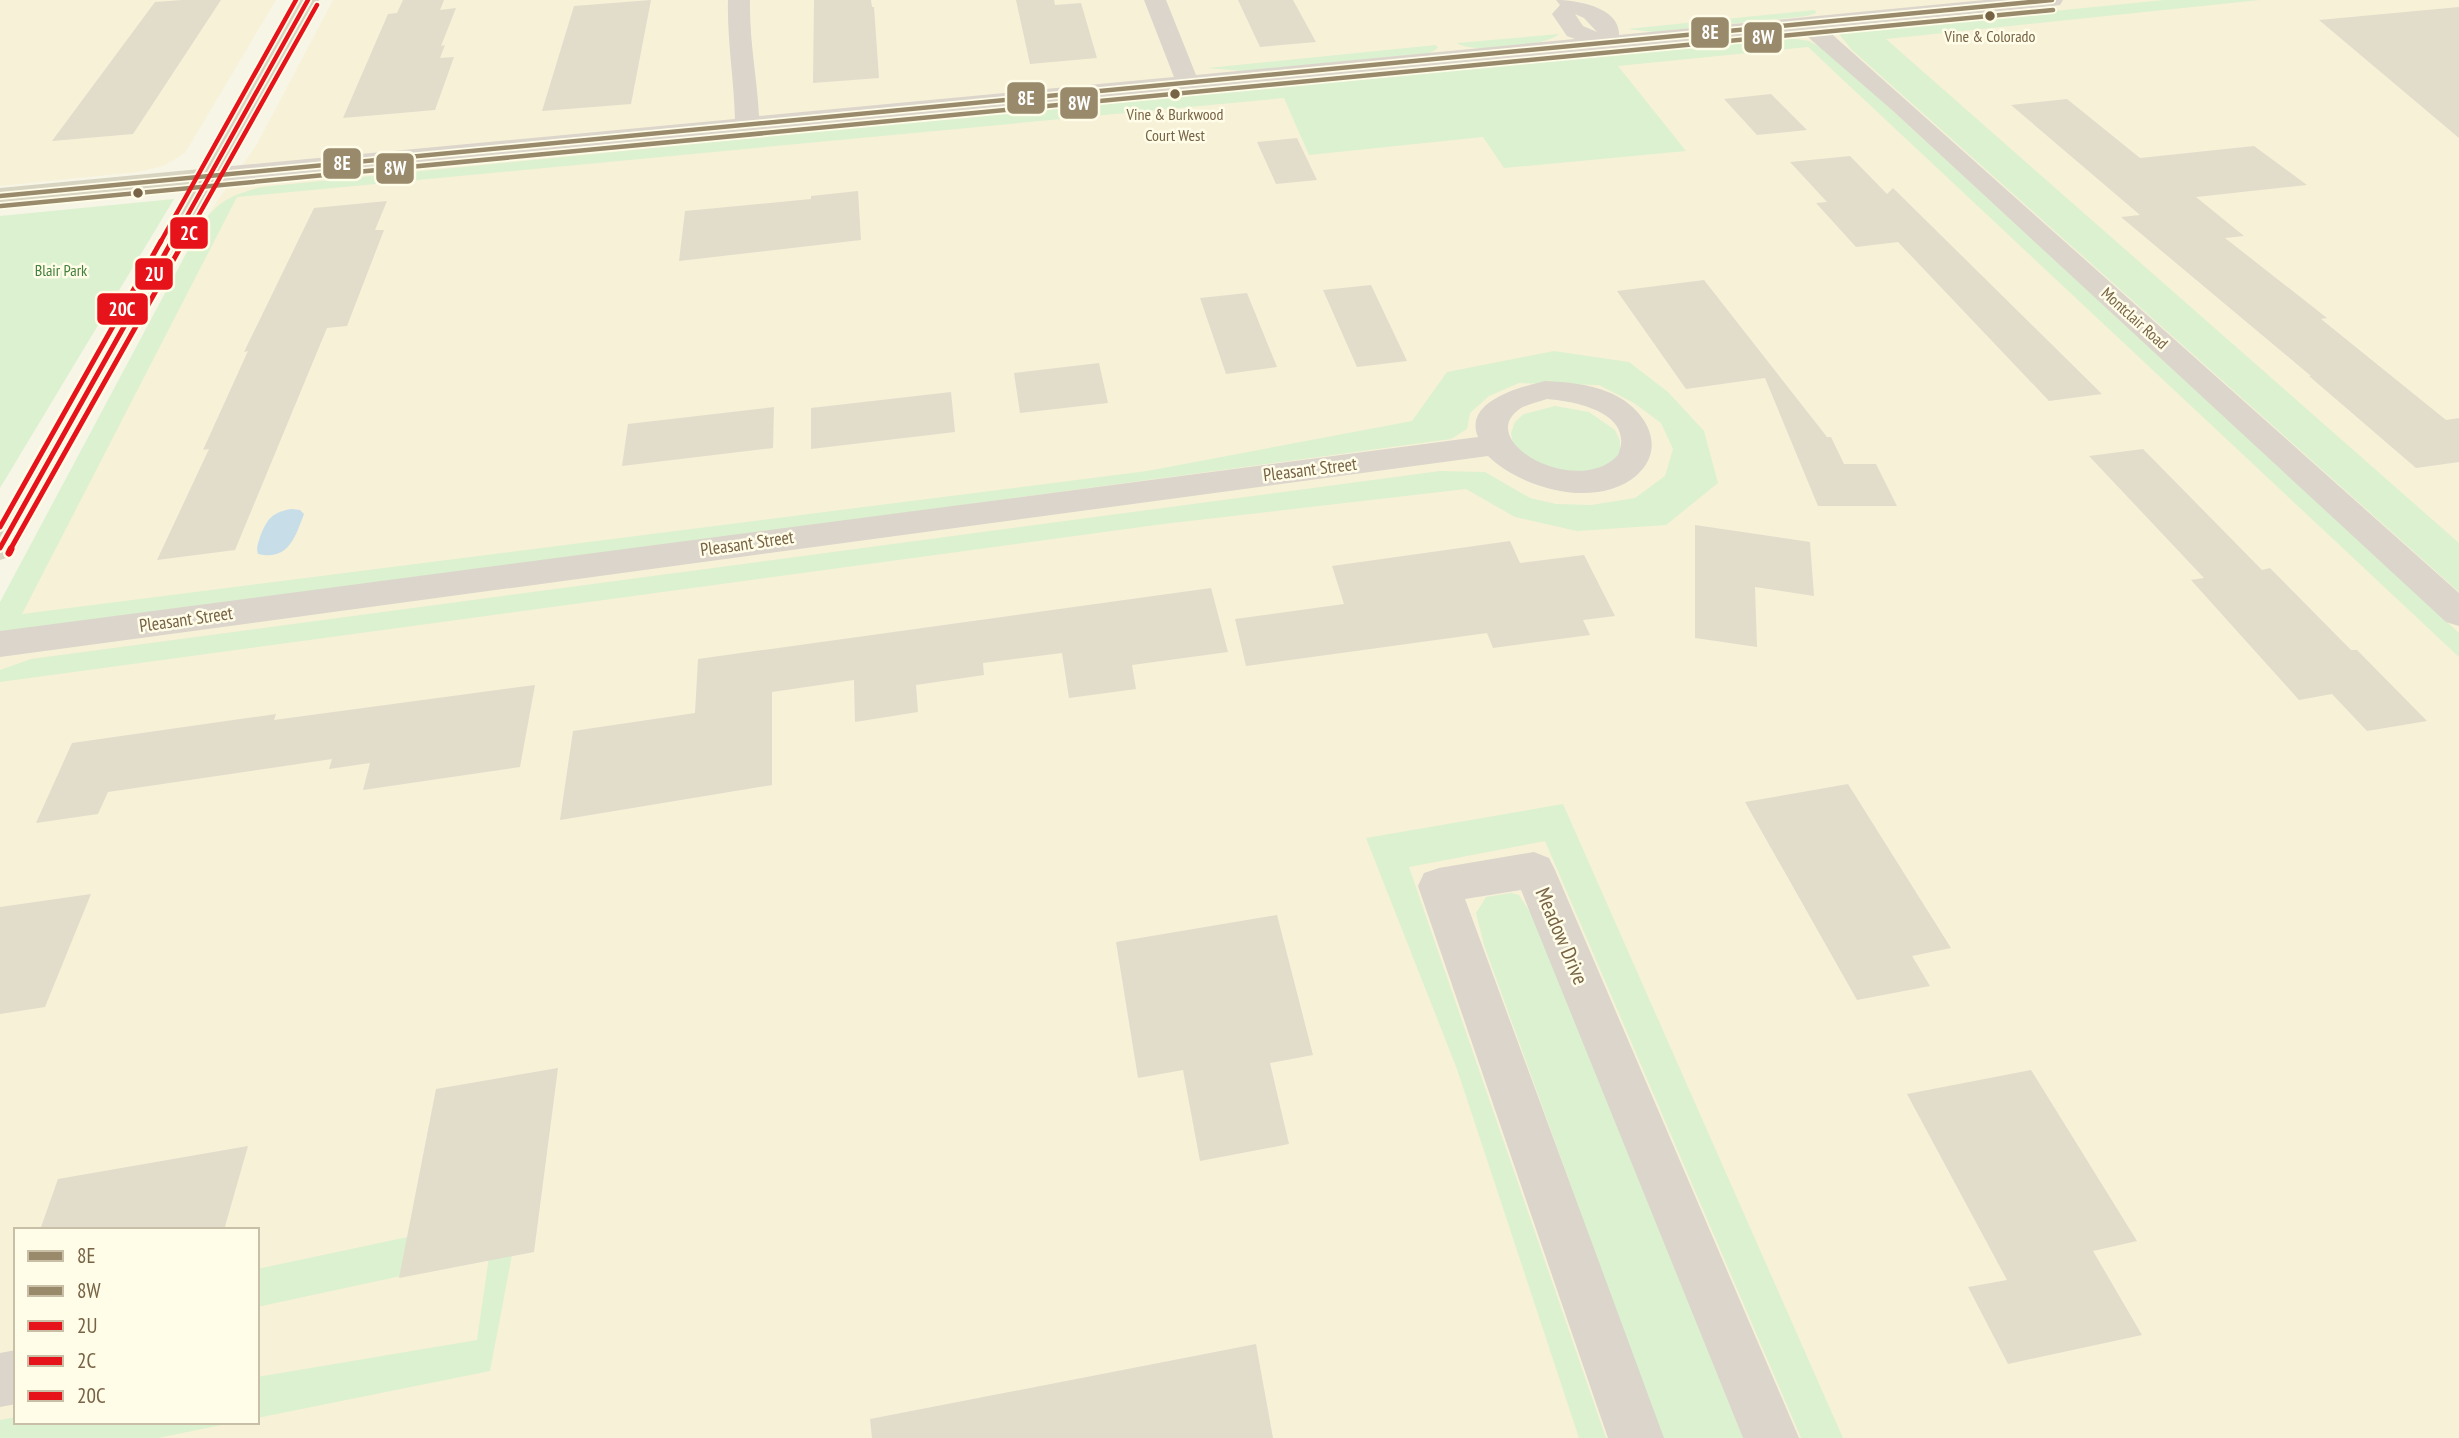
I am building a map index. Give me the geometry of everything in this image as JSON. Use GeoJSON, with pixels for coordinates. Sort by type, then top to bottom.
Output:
{"type":"FeatureCollection","features":[{"type":"Feature","properties":{"kind":"main road"},"geometry":{"type":"LineString","coordinates":[[0,548],[308,0]]}},
{"type":"Feature","properties":{"kind":"main road"},"geometry":{"type":"LineString","coordinates":[[0,196],[210,176]]}},
{"type":"Feature","properties":{"kind":"street"},"geometry":{"type":"LineString","coordinates":[[739,0],[737,30],[746,84],[747,125]]}},
{"type":"Feature","properties":{"kind":"street"},"geometry":{"type":"LineString","coordinates":[[1155,0],[1188,84]]}},
{"type":"Feature","properties":{"kind":"street"},"geometry":{"type":"LineString","coordinates":[[210,176],[1808,25],[2003,2],[2052,0]]}},
{"type":"Feature","properties":{"kind":"street"},"geometry":{"type":"LineString","coordinates":[[1569,2],[1563,14],[1576,31],[1607,44]]}},
{"type":"Feature","properties":{"kind":"street","name":"Montclair Road"},"geometry":{"type":"LineString","coordinates":[[1808,25],[1900,104],[2459,613]]}},
{"type":"Feature","properties":{"kind":"street","name":"Pleasant Street"},"geometry":{"type":"LineString","coordinates":[[0,644],[1495,445]]}},
{"type":"Feature","properties":{"kind":"street","name":"Meadow Drive"},"geometry":{"type":"LineString","coordinates":[[1636,1438],[1439,886],[1534,870],[1771,1438]]}},
{"type":"Feature","properties":{"kind":"shaded area"},"geometry":{"type":"Polygon","coordinates":[[[0,0],[276,0],[185,153],[163,166],[138,172],[0,186],[0,0]]]}},
{"type":"Feature","properties":{"kind":"shaded area"},"geometry":{"type":"Polygon","coordinates":[[[333,0],[2459,0],[2459,1438],[0,1438],[0,609],[213,207],[257,144],[333,0]]]}},
{"type":"Feature","properties":{"kind":"green space"},"geometry":{"type":"Polygon","coordinates":[[[2164,0],[2260,0],[1886,39],[2459,543],[2459,592],[1852,50],[1838,33],[2164,0]]]}},
{"type":"Feature","properties":{"kind":"green space"},"geometry":{"type":"Polygon","coordinates":[[[1815,10],[1816,13],[1807,16],[1654,32],[1627,29],[1815,10]]]}},
{"type":"Feature","properties":{"kind":"green space"},"geometry":{"type":"Polygon","coordinates":[[[1559,34],[1540,42],[1508,47],[1477,48],[1457,43],[1559,34]]]}},
{"type":"Feature","properties":{"kind":"green space"},"geometry":{"type":"Polygon","coordinates":[[[1777,36],[1809,41],[1828,51],[2459,633],[2459,657],[1808,47],[1618,66],[1686,151],[1504,168],[1483,137],[1309,155],[1284,98],[237,197],[22,614],[1147,471],[1412,421],[1447,372],[1554,351],[1629,362],[1668,392],[1704,431],[1718,483],[1666,525],[1577,531],[1515,517],[1466,489],[1163,524],[0,682],[0,670],[31,659],[1440,471],[1485,472],[1530,498],[1556,504],[1591,505],[1635,498],[1665,476],[1673,449],[1661,423],[1634,403],[1599,385],[1519,383],[1489,396],[1470,413],[1467,429],[1451,439],[0,635],[0,602],[203,222],[222,203],[243,193],[261,187],[1777,36]]]}},
{"type":"Feature","properties":{"kind":"green space"},"geometry":{"type":"Polygon","coordinates":[[[1436,45],[1438,48],[1430,53],[1244,71],[1207,68],[1436,45]]]}},
{"type":"Feature","properties":{"kind":"green space","name":"Blair Park"},"geometry":{"type":"Polygon","coordinates":[[[174,199],[0,488],[0,216],[174,199]]]}},
{"type":"Feature","properties":{"kind":"green space"},"geometry":{"type":"Polygon","coordinates":[[[1555,406],[1589,412],[1615,430],[1620,441],[1620,452],[1614,462],[1586,474],[1533,465],[1513,444],[1511,433],[1515,422],[1524,414],[1555,406]]]}},
{"type":"Feature","properties":{"kind":"green space"},"geometry":{"type":"Polygon","coordinates":[[[1563,804],[1843,1438],[1801,1438],[1545,841],[1409,867],[1606,1438],[1579,1438],[1457,1069],[1366,838],[1563,804]]]}},
{"type":"Feature","properties":{"kind":"green space"},"geometry":{"type":"Polygon","coordinates":[[[1511,893],[1519,895],[1532,915],[1743,1438],[1662,1438],[1484,945],[1476,913],[1486,897],[1511,893]]]}},
{"type":"Feature","properties":{"kind":"green space"},"geometry":{"type":"Polygon","coordinates":[[[520,1213],[490,1371],[259,1418],[259,1377],[477,1340],[489,1257],[259,1307],[259,1269],[520,1213]]]}},
{"type":"Feature","properties":{"kind":"green space"},"geometry":{"type":"Polygon","coordinates":[[[14,1417],[14,1424],[226,1424],[158,1438],[0,1438],[0,1420],[14,1417]]]}},
{"type":"Feature","properties":{"kind":"water"},"geometry":{"type":"Polygon","coordinates":[[[292,509],[300,510],[304,514],[289,546],[277,554],[258,554],[258,544],[268,521],[275,514],[292,509]]]}},
{"type":"Feature","properties":{"kind":"building"},"geometry":{"type":"Polygon","coordinates":[[[221,0],[133,134],[52,141],[155,2],[221,0]]]}},
{"type":"Feature","properties":{"kind":"building"},"geometry":{"type":"Polygon","coordinates":[[[403,0],[444,0],[440,10],[456,8],[441,46],[445,45],[440,58],[454,57],[435,110],[343,118],[388,14],[397,13],[403,0]]]}},
{"type":"Feature","properties":{"kind":"building"},"geometry":{"type":"Polygon","coordinates":[[[651,0],[631,104],[542,111],[574,6],[651,0]]]}},
{"type":"Feature","properties":{"kind":"building"},"geometry":{"type":"Polygon","coordinates":[[[814,0],[871,0],[874,7],[879,78],[813,83],[814,0]]]}},
{"type":"Feature","properties":{"kind":"building"},"geometry":{"type":"Polygon","coordinates":[[[1016,0],[1054,0],[1055,5],[1081,3],[1097,58],[1030,64],[1016,0]]]}},
{"type":"Feature","properties":{"kind":"building"},"geometry":{"type":"Polygon","coordinates":[[[1238,0],[1293,0],[1316,42],[1260,47],[1238,0]]]}},
{"type":"Feature","properties":{"kind":"building"},"geometry":{"type":"Polygon","coordinates":[[[2459,7],[2459,138],[2319,20],[2459,7]]]}},
{"type":"Feature","properties":{"kind":"building"},"geometry":{"type":"Polygon","coordinates":[[[1771,94],[1807,130],[1757,135],[1724,99],[1771,94]]]}},
{"type":"Feature","properties":{"kind":"building"},"geometry":{"type":"Polygon","coordinates":[[[2067,99],[2140,158],[2254,146],[2307,185],[2196,197],[2244,236],[2225,238],[2327,318],[2321,319],[2446,420],[2459,418],[2459,462],[2416,468],[2121,217],[2140,215],[2011,105],[2067,99]]]}},
{"type":"Feature","properties":{"kind":"building"},"geometry":{"type":"Polygon","coordinates":[[[1297,138],[1317,180],[1276,184],[1257,142],[1297,138]]]}},
{"type":"Feature","properties":{"kind":"building"},"geometry":{"type":"Polygon","coordinates":[[[1850,156],[1887,194],[1893,188],[2102,394],[2049,401],[1898,242],[1856,247],[1816,203],[1827,202],[1790,162],[1850,156]]]}},
{"type":"Feature","properties":{"kind":"building"},"geometry":{"type":"Polygon","coordinates":[[[858,191],[861,240],[679,261],[685,211],[811,199],[811,196],[858,191]]]}},
{"type":"Feature","properties":{"kind":"building"},"geometry":{"type":"Polygon","coordinates":[[[387,201],[375,230],[384,230],[347,326],[327,328],[235,550],[157,560],[209,449],[203,450],[248,351],[244,352],[314,208],[387,201]]]}},
{"type":"Feature","properties":{"kind":"building"},"geometry":{"type":"Polygon","coordinates":[[[1704,280],[1827,437],[1831,437],[1844,464],[1876,464],[1897,506],[1818,506],[1765,378],[1686,389],[1617,291],[1704,280]]]}},
{"type":"Feature","properties":{"kind":"building"},"geometry":{"type":"Polygon","coordinates":[[[1371,285],[1407,361],[1357,367],[1323,290],[1371,285]]]}},
{"type":"Feature","properties":{"kind":"building"},"geometry":{"type":"Polygon","coordinates":[[[1247,293],[1277,367],[1226,374],[1200,298],[1247,293]]]}},
{"type":"Feature","properties":{"kind":"building"},"geometry":{"type":"Polygon","coordinates":[[[1099,363],[1108,403],[1020,413],[1014,373],[1099,363]]]}},
{"type":"Feature","properties":{"kind":"building"},"geometry":{"type":"Polygon","coordinates":[[[951,392],[955,432],[811,449],[811,408],[951,392]]]}},
{"type":"Feature","properties":{"kind":"building"},"geometry":{"type":"Polygon","coordinates":[[[774,407],[773,448],[622,466],[628,424],[774,407]]]}},
{"type":"Feature","properties":{"kind":"building"},"geometry":{"type":"Polygon","coordinates":[[[2143,449],[2262,570],[2270,568],[2351,650],[2357,650],[2427,721],[2367,731],[2332,694],[2299,700],[2191,580],[2204,578],[2089,456],[2143,449]]]}},
{"type":"Feature","properties":{"kind":"building"},"geometry":{"type":"Polygon","coordinates":[[[1695,525],[1810,542],[1814,596],[1755,587],[1757,647],[1695,638],[1695,525]]]}},
{"type":"Feature","properties":{"kind":"building"},"geometry":{"type":"Polygon","coordinates":[[[1510,541],[1520,563],[1584,555],[1615,616],[1583,620],[1590,635],[1493,648],[1487,633],[1246,666],[1235,619],[1344,604],[1332,566],[1510,541]]]}},
{"type":"Feature","properties":{"kind":"building"},"geometry":{"type":"Polygon","coordinates":[[[1211,588],[1228,652],[1132,665],[1136,689],[1069,698],[1062,653],[983,663],[984,675],[916,685],[918,712],[855,722],[854,680],[772,692],[772,785],[560,820],[573,731],[695,713],[698,659],[1211,588]]]}},
{"type":"Feature","properties":{"kind":"building"},"geometry":{"type":"Polygon","coordinates":[[[535,685],[520,767],[363,790],[370,763],[329,769],[332,759],[108,792],[98,814],[36,823],[72,743],[276,714],[274,720],[535,685]]]}},
{"type":"Feature","properties":{"kind":"building"},"geometry":{"type":"Polygon","coordinates":[[[1848,784],[1951,948],[1912,956],[1930,986],[1857,1000],[1745,802],[1848,784]]]}},
{"type":"Feature","properties":{"kind":"building"},"geometry":{"type":"Polygon","coordinates":[[[91,894],[45,1007],[0,1014],[0,907],[91,894]]]}},
{"type":"Feature","properties":{"kind":"building"},"geometry":{"type":"Polygon","coordinates":[[[1277,915],[1313,1055],[1270,1063],[1289,1144],[1200,1161],[1183,1070],[1138,1078],[1116,942],[1277,915]]]}},
{"type":"Feature","properties":{"kind":"building"},"geometry":{"type":"Polygon","coordinates":[[[558,1068],[534,1252],[399,1278],[436,1089],[558,1068]]]}},
{"type":"Feature","properties":{"kind":"building"},"geometry":{"type":"Polygon","coordinates":[[[2031,1070],[2137,1241],[2093,1251],[2142,1335],[2008,1364],[1968,1287],[2007,1280],[1907,1094],[2031,1070]]]}},
{"type":"Feature","properties":{"kind":"building"},"geometry":{"type":"Polygon","coordinates":[[[248,1146],[225,1228],[41,1228],[58,1179],[248,1146]]]}},
{"type":"Feature","properties":{"kind":"building"},"geometry":{"type":"Polygon","coordinates":[[[1256,1344],[1273,1438],[872,1438],[870,1419],[1256,1344]]]}},
{"type":"Feature","properties":{"kind":"transit line","name":"20C"},"geometry":{"type":"LineString","coordinates":[[0,527],[296,0]]}},
{"type":"Feature","properties":{"kind":"transit line","name":"2U"},"geometry":{"type":"LineString","coordinates":[[0,548],[308,0]]}},
{"type":"Feature","properties":{"kind":"transit line","name":"8E"},"geometry":{"type":"LineString","coordinates":[[0,196],[2052,0]]}},
{"type":"Feature","properties":{"kind":"transit line","name":"2C"},"geometry":{"type":"LineString","coordinates":[[9,553],[317,5]]}},
{"type":"Feature","properties":{"kind":"transit line","name":"8W"},"geometry":{"type":"LineString","coordinates":[[1,206],[2053,10]]}},
{"type":"Feature","properties":{"kind":"place","name":"Vine & Colorado"},"geometry":{"type":"Point","coordinates":[1990,16]}},
{"type":"Feature","properties":{"kind":"place","name":"Vine & Burkwood Court West"},"geometry":{"type":"Point","coordinates":[1175,94]}}]}
